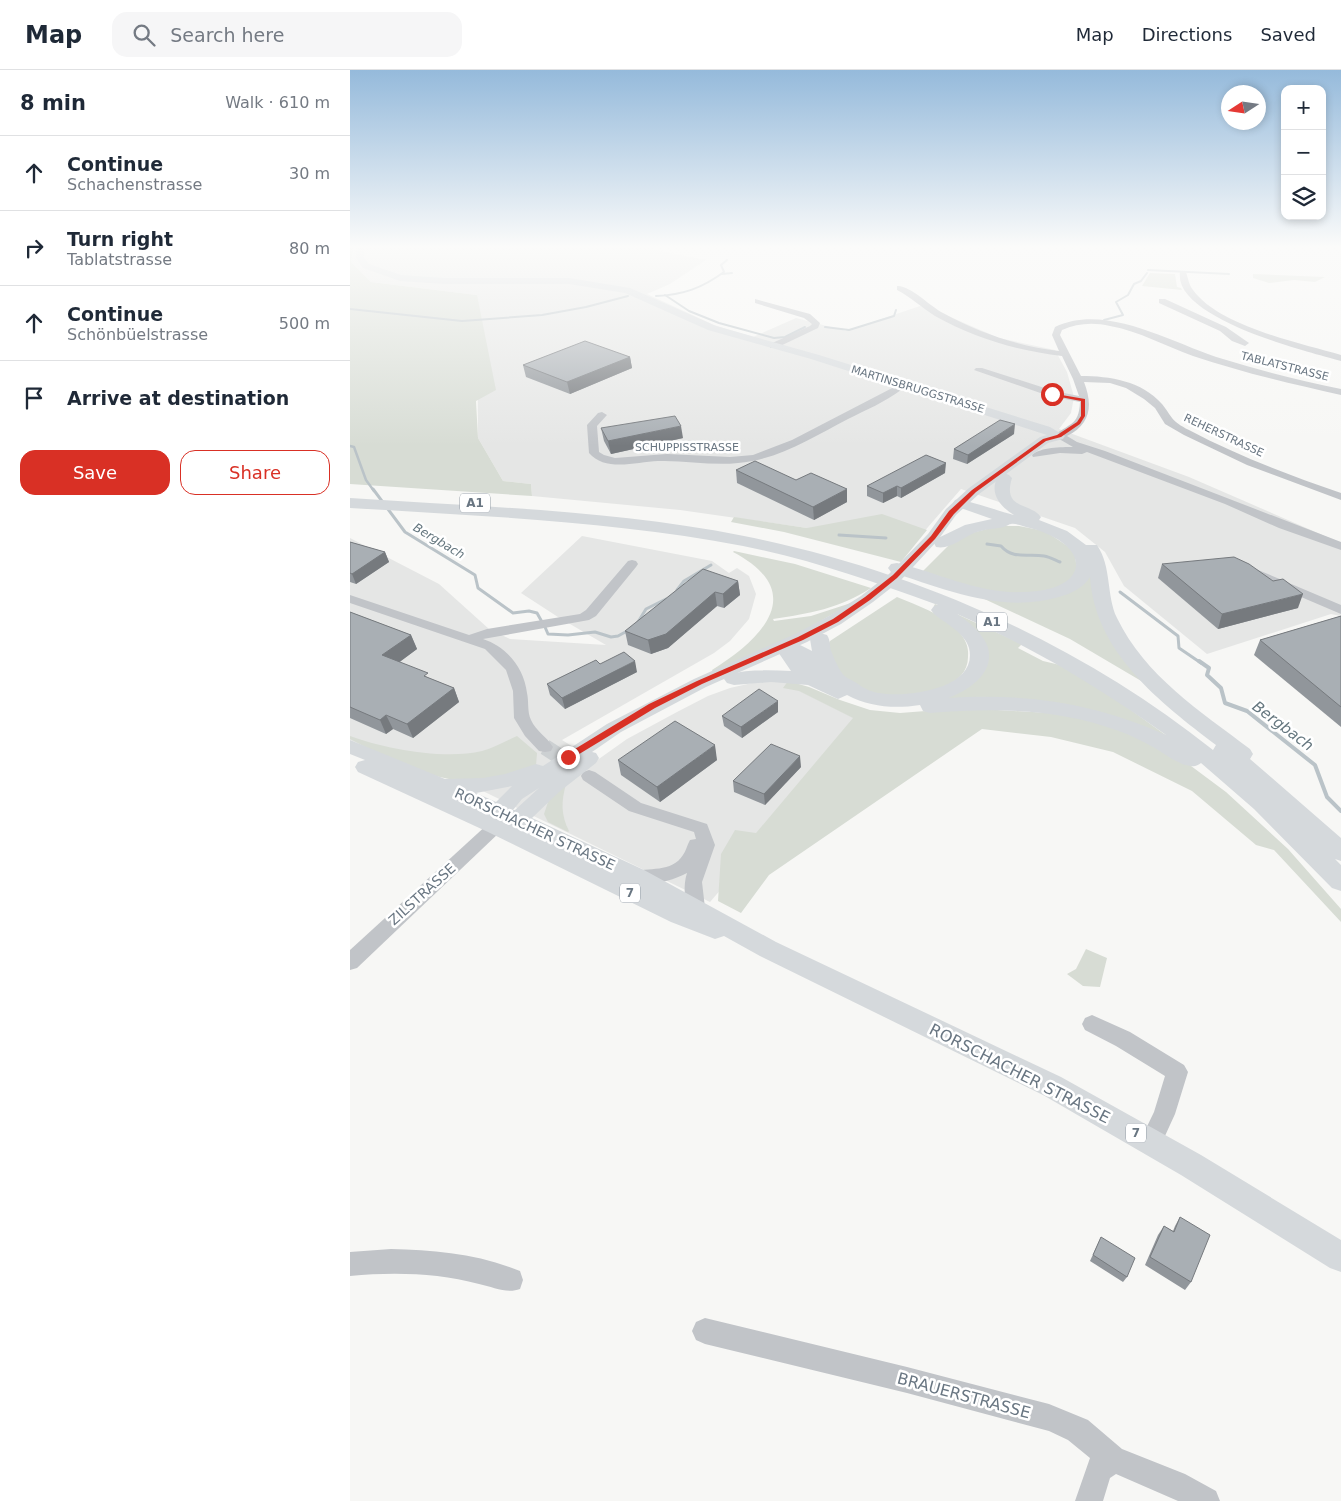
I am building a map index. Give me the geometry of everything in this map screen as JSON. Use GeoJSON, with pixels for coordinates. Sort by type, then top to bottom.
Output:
{"type":"FeatureCollection","features":[{"type":"Feature","properties":{"kind":"highway","name":"A1"},"geometry":{"type":"LineString","coordinates":[[350,495],[600,513],[736,529],[853,556],[977,592],[1002,596],[1042,596],[1066,589],[1078,581],[1085,571],[1086,565],[1083,554],[1078,547],[1060,534],[1031,521],[1005,500],[1001,490],[1004,478]]}},
{"type":"Feature","properties":{"kind":"highway","name":"A1"},"geometry":{"type":"LineString","coordinates":[[350,503],[569,518],[712,536],[811,556],[913,588],[995,623],[1094,676],[1142,707],[1187,739],[1235,778],[1299,838],[1341,881]]}},
{"type":"Feature","properties":{"kind":"highway","name":"A1"},"geometry":{"type":"LineString","coordinates":[[968,505],[1069,531],[1079,537],[1092,549],[1097,560],[1101,596],[1107,617],[1120,641],[1142,669],[1170,696],[1267,774],[1341,840]]}},
{"type":"Feature","properties":{"kind":"highway","name":"A1"},"geometry":{"type":"LineString","coordinates":[[569,518],[743,549],[830,570],[912,597],[962,624],[977,642],[980,654],[978,666],[961,686],[945,694],[928,699],[879,700],[849,689],[808,655],[790,650]]}},
{"type":"Feature","properties":{"kind":"highway","name":"A1"},"geometry":{"type":"LineString","coordinates":[[942,543],[965,530],[981,525],[1031,521]]}},
{"type":"Feature","properties":{"kind":"highway","name":"A1"},"geometry":{"type":"LineString","coordinates":[[853,556],[978,603],[1046,634],[1107,668],[1156,699],[1215,743],[1265,783],[1341,852]]}},
{"type":"Feature","properties":{"kind":"highway","name":"A1"},"geometry":{"type":"LineString","coordinates":[[820,639],[822,653],[829,666],[849,689]]}},
{"type":"Feature","properties":{"kind":"highway"},"geometry":{"type":"LineString","coordinates":[[790,650],[796,666],[812,679],[842,695],[872,705],[887,708],[988,702],[1027,703],[1072,709],[1132,727],[1153,736],[1204,766],[1256,809],[1341,894]]}},
{"type":"Feature","properties":{"kind":"highway"},"geometry":{"type":"LineString","coordinates":[[734,679],[771,676],[812,679]]}},
{"type":"Feature","properties":{"kind":"main road","name":"MARTINSBRUGGSTRASSE"},"geometry":{"type":"LineString","coordinates":[[678,313],[701,324],[1046,430],[1059,436]]}},
{"type":"Feature","properties":{"kind":"main road","name":"MARTINSBRUGGSTRASSE"},"geometry":{"type":"LineString","coordinates":[[900,386],[1041,433],[1059,436]]}},
{"type":"Feature","properties":{"kind":"main road","name":"MARTINSBRUGGSTRASSE"},"geometry":{"type":"LineString","coordinates":[[1004,421],[1027,433],[1031,442],[1032,453]]}},
{"type":"Feature","properties":{"kind":"main road"},"geometry":{"type":"LineString","coordinates":[[920,559],[968,505],[1004,478],[1044,440],[1059,436]]}},
{"type":"Feature","properties":{"kind":"main road"},"geometry":{"type":"LineString","coordinates":[[504,820],[515,794],[568,757],[652,706],[700,683],[820,639],[873,601],[920,559],[942,543],[984,482],[1032,453]]}},
{"type":"Feature","properties":{"kind":"main road"},"geometry":{"type":"LineString","coordinates":[[504,820],[625,733],[677,704],[734,679],[790,650],[835,620],[873,601]]}},
{"type":"Feature","properties":{"kind":"main road","name":"RORSCHACHER STRASSE"},"geometry":{"type":"LineString","coordinates":[[350,746],[437,783],[679,916],[768,949]]}},
{"type":"Feature","properties":{"kind":"main road"},"geometry":{"type":"LineString","coordinates":[[437,783],[458,786],[485,785],[508,781],[568,757]]}},
{"type":"Feature","properties":{"kind":"main road","name":"RORSCHACHER STRASSE"},"geometry":{"type":"LineString","coordinates":[[350,760],[504,820],[637,877],[768,949],[1052,1086],[1151,1141],[1341,1257]]}},
{"type":"Feature","properties":{"kind":"street"},"geometry":{"type":"LineString","coordinates":[[774,347],[814,328],[816,323],[807,316],[796,313]]}},
{"type":"Feature","properties":{"kind":"street"},"geometry":{"type":"LineString","coordinates":[[937,313],[995,339],[1065,354]]}},
{"type":"Feature","properties":{"kind":"street"},"geometry":{"type":"LineString","coordinates":[[1189,313],[1223,328],[1236,339],[1246,343]]}},
{"type":"Feature","properties":{"kind":"street"},"geometry":{"type":"LineString","coordinates":[[1216,313],[1244,327],[1341,358]]}},
{"type":"Feature","properties":{"kind":"street","name":"TABLATSTRASSE"},"geometry":{"type":"LineString","coordinates":[[1084,400],[1078,379],[1056,336],[1058,329],[1073,323],[1105,322],[1122,326],[1232,365],[1341,392]]}},
{"type":"Feature","properties":{"kind":"street"},"geometry":{"type":"LineString","coordinates":[[979,370],[1052,394],[1084,400],[1081,420],[1059,436]]}},
{"type":"Feature","properties":{"kind":"street","name":"REHERSTRASSE"},"geometry":{"type":"LineString","coordinates":[[1078,379],[1109,380],[1132,386],[1158,406],[1169,422],[1190,435],[1256,464],[1341,497]]}},
{"type":"Feature","properties":{"kind":"street","name":"SCHUPPISSTRASSE"},"geometry":{"type":"LineString","coordinates":[[602,415],[592,425],[594,453],[602,458],[614,461],[668,457],[710,461],[737,461],[763,456],[785,448],[900,386]]}},
{"type":"Feature","properties":{"kind":"street","name":"MARTINSBRUGGSTRASSE"},"geometry":{"type":"LineString","coordinates":[[1059,436],[1073,444],[1341,546]]}},
{"type":"Feature","properties":{"kind":"street","name":"MARTINSBRUGGSTRASSE"},"geometry":{"type":"LineString","coordinates":[[1059,436],[1148,465],[1215,492],[1229,502]]}},
{"type":"Feature","properties":{"kind":"street","name":"MARTINSBRUGGSTRASSE"},"geometry":{"type":"LineString","coordinates":[[1032,453],[1060,450],[1083,451],[1128,464]]}},
{"type":"Feature","properties":{"kind":"street"},"geometry":{"type":"LineString","coordinates":[[470,638],[487,632],[584,617],[591,613],[632,564]]}},
{"type":"Feature","properties":{"kind":"street"},"geometry":{"type":"LineString","coordinates":[[1236,565],[1341,610]]}},
{"type":"Feature","properties":{"kind":"street"},"geometry":{"type":"LineString","coordinates":[[350,599],[490,646],[513,668],[520,691],[522,718],[530,732],[544,747]]}},
{"type":"Feature","properties":{"kind":"street"},"geometry":{"type":"LineString","coordinates":[[589,776],[635,807],[701,828],[706,845],[693,882],[696,908]]}},
{"type":"Feature","properties":{"kind":"street","name":"ZILSTRASSE"},"geometry":{"type":"LineString","coordinates":[[350,962],[504,820]]}},
{"type":"Feature","properties":{"kind":"street"},"geometry":{"type":"LineString","coordinates":[[637,877],[668,874],[679,870],[688,863],[694,856],[696,846],[695,838],[686,822]]}},
{"type":"Feature","properties":{"kind":"street"},"geometry":{"type":"LineString","coordinates":[[1092,1024],[1123,1039],[1177,1072],[1164,1114],[1151,1141]]}},
{"type":"Feature","properties":{"kind":"street"},"geometry":{"type":"LineString","coordinates":[[350,1264],[388,1260],[422,1262],[482,1271],[511,1280]]}},
{"type":"Feature","properties":{"kind":"street","name":"BRAUERSTRASSE"},"geometry":{"type":"LineString","coordinates":[[706,1331],[907,1380],[1049,1418],[1087,1436],[1113,1460],[1175,1484],[1206,1501]]}},
{"type":"Feature","properties":{"kind":"street"},"geometry":{"type":"LineString","coordinates":[[1090,1501],[1099,1469],[1113,1460]]}},
{"type":"Feature","properties":{"kind":"shaded area"},"geometry":{"type":"Polygon","coordinates":[[[350,313],[481,313],[496,390],[476,401],[478,438],[503,481],[531,484],[532,496],[350,484],[350,313]]]}},
{"type":"Feature","properties":{"kind":"shaded area"},"geometry":{"type":"Polygon","coordinates":[[[477,313],[688,313],[714,325],[753,337],[796,318],[846,331],[900,313],[941,313],[999,338],[1055,350],[1067,372],[1074,397],[1071,413],[1059,429],[1189,477],[1341,543],[1341,616],[1331,614],[1207,654],[1124,586],[1105,552],[1075,528],[961,489],[922,534],[807,528],[680,510],[532,496],[531,484],[503,481],[478,438],[477,313]]]}},
{"type":"Feature","properties":{"kind":"shaded area"},"geometry":{"type":"Polygon","coordinates":[[[882,514],[927,530],[901,562],[784,532],[731,522],[734,517],[807,528],[882,514]]]}},
{"type":"Feature","properties":{"kind":"shaded area"},"geometry":{"type":"Polygon","coordinates":[[[998,526],[1019,526],[1045,531],[1075,551],[1077,575],[1064,585],[1028,594],[992,591],[923,571],[948,546],[964,535],[998,526]]]}},
{"type":"Feature","properties":{"kind":"shaded area"},"geometry":{"type":"Polygon","coordinates":[[[582,536],[712,561],[729,573],[737,568],[749,576],[756,594],[749,619],[730,641],[714,653],[562,740],[596,761],[627,739],[708,696],[730,688],[757,682],[783,682],[871,715],[710,902],[456,778],[392,759],[350,740],[350,538],[439,584],[489,629],[510,639],[606,645],[521,593],[582,536]]]}},
{"type":"Feature","properties":{"kind":"shaded area"},"geometry":{"type":"Polygon","coordinates":[[[734,551],[795,564],[871,588],[848,601],[836,605],[799,615],[773,619],[774,621],[811,616],[854,602],[787,640],[713,672],[712,670],[747,644],[761,629],[770,614],[773,598],[769,583],[756,567],[734,551]]]}},
{"type":"Feature","properties":{"kind":"shaded area"},"geometry":{"type":"Polygon","coordinates":[[[1090,570],[1096,595],[1148,685],[1070,639],[978,596],[1035,599],[1090,570]]]}},
{"type":"Feature","properties":{"kind":"shaded area"},"geometry":{"type":"Polygon","coordinates":[[[897,597],[937,614],[951,624],[966,642],[968,657],[965,669],[957,679],[946,687],[917,695],[887,696],[876,694],[845,678],[826,649],[830,641],[897,597]]]}},
{"type":"Feature","properties":{"kind":"shaded area"},"geometry":{"type":"Polygon","coordinates":[[[935,604],[1022,644],[1018,648],[1043,661],[1060,665],[1117,700],[1185,749],[1115,719],[934,701],[980,665],[953,616],[934,606],[935,604]]]}},
{"type":"Feature","properties":{"kind":"shaded area"},"geometry":{"type":"Polygon","coordinates":[[[788,681],[870,710],[900,713],[964,708],[1066,714],[1126,731],[1187,763],[1226,792],[1288,849],[1341,909],[1341,922],[1274,850],[1256,845],[1192,791],[1113,752],[1051,737],[982,729],[769,875],[741,913],[718,901],[721,854],[735,830],[756,833],[853,718],[799,691],[783,688],[788,681]]]}},
{"type":"Feature","properties":{"kind":"shaded area"},"geometry":{"type":"Polygon","coordinates":[[[350,736],[397,749],[433,754],[451,754],[482,751],[517,736],[537,753],[536,766],[496,780],[478,782],[459,781],[440,777],[401,764],[350,739],[350,736]]]}},
{"type":"Feature","properties":{"kind":"shaded area"},"geometry":{"type":"Polygon","coordinates":[[[566,784],[563,808],[568,832],[548,822],[544,814],[548,802],[566,784]]]}},
{"type":"Feature","properties":{"kind":"shaded area"},"geometry":{"type":"Polygon","coordinates":[[[1086,949],[1107,958],[1100,987],[1083,986],[1067,974],[1076,969],[1086,949]]]}},
{"type":"Feature","properties":{"kind":"building"},"geometry":{"type":"Polygon","coordinates":[[[585,341],[630,357],[567,382],[523,365],[585,341]]]}},
{"type":"Feature","properties":{"kind":"building"},"geometry":{"type":"Polygon","coordinates":[[[675,416],[681,426],[608,441],[601,428],[675,416]]]}},
{"type":"Feature","properties":{"kind":"building"},"geometry":{"type":"Polygon","coordinates":[[[1000,420],[1015,424],[968,455],[954,449],[1000,420]]]}},
{"type":"Feature","properties":{"kind":"building"},"geometry":{"type":"Polygon","coordinates":[[[926,455],[946,463],[901,488],[897,486],[883,493],[867,486],[926,455]]]}},
{"type":"Feature","properties":{"kind":"building"},"geometry":{"type":"Polygon","coordinates":[[[755,461],[796,480],[811,473],[847,489],[813,507],[736,470],[755,461]]]}},
{"type":"Feature","properties":{"kind":"building"},"geometry":{"type":"Polygon","coordinates":[[[350,542],[385,552],[352,574],[350,573],[350,542]]]}},
{"type":"Feature","properties":{"kind":"building"},"geometry":{"type":"Polygon","coordinates":[[[1234,557],[1249,564],[1273,581],[1283,579],[1303,594],[1222,614],[1162,564],[1234,557]]]}},
{"type":"Feature","properties":{"kind":"building"},"geometry":{"type":"Polygon","coordinates":[[[703,569],[738,581],[723,594],[715,592],[666,634],[648,640],[625,631],[703,569]]]}},
{"type":"Feature","properties":{"kind":"building"},"geometry":{"type":"Polygon","coordinates":[[[350,612],[411,635],[382,655],[428,673],[424,676],[454,688],[407,724],[386,715],[380,720],[350,707],[350,612]]]}},
{"type":"Feature","properties":{"kind":"building"},"geometry":{"type":"Polygon","coordinates":[[[1341,616],[1341,707],[1260,640],[1341,616]]]}},
{"type":"Feature","properties":{"kind":"building"},"geometry":{"type":"Polygon","coordinates":[[[624,652],[635,661],[562,698],[547,684],[596,660],[600,664],[624,652]]]}},
{"type":"Feature","properties":{"kind":"building"},"geometry":{"type":"Polygon","coordinates":[[[759,689],[778,701],[741,727],[722,716],[759,689]]]}},
{"type":"Feature","properties":{"kind":"building"},"geometry":{"type":"Polygon","coordinates":[[[675,721],[715,745],[657,787],[618,760],[675,721]]]}},
{"type":"Feature","properties":{"kind":"building"},"geometry":{"type":"Polygon","coordinates":[[[771,744],[800,756],[764,794],[733,781],[771,744]]]}},
{"type":"Feature","properties":{"kind":"building"},"geometry":{"type":"Polygon","coordinates":[[[1180,1217],[1210,1235],[1191,1282],[1150,1257],[1164,1226],[1174,1232],[1180,1217]]]}},
{"type":"Feature","properties":{"kind":"building"},"geometry":{"type":"Polygon","coordinates":[[[1101,1237],[1135,1258],[1127,1277],[1093,1255],[1101,1237]]]}},
{"type":"Feature","properties":{"kind":"waterway"},"geometry":{"type":"LineString","coordinates":[[385,313],[462,321],[554,313]]}},
{"type":"Feature","properties":{"kind":"waterway"},"geometry":{"type":"LineString","coordinates":[[693,313],[719,323],[774,338],[785,337],[805,327]]}},
{"type":"Feature","properties":{"kind":"waterway"},"geometry":{"type":"LineString","coordinates":[[825,327],[849,330],[894,316],[895,313]]}},
{"type":"Feature","properties":{"kind":"waterway"},"geometry":{"type":"LineString","coordinates":[[1104,320],[1123,315],[1122,313]]}},
{"type":"Feature","properties":{"kind":"waterway","name":"Bergbach"},"geometry":{"type":"LineString","coordinates":[[350,446],[354,447],[366,480],[374,491]]}},
{"type":"Feature","properties":{"kind":"waterway","name":"Bergbach"},"geometry":{"type":"LineString","coordinates":[[373,489],[405,532],[475,575],[478,588],[513,613],[529,611],[537,613],[542,622]]}},
{"type":"Feature","properties":{"kind":"waterway","name":"Bergbach"},"geometry":{"type":"LineString","coordinates":[[839,535],[886,538]]}},
{"type":"Feature","properties":{"kind":"waterway","name":"Bergbach"},"geometry":{"type":"LineString","coordinates":[[987,544],[1001,546],[1016,555],[1038,555],[1060,562]]}},
{"type":"Feature","properties":{"kind":"waterway","name":"Bergbach"},"geometry":{"type":"LineString","coordinates":[[677,590],[684,581],[711,565]]}},
{"type":"Feature","properties":{"kind":"waterway","name":"Bergbach"},"geometry":{"type":"LineString","coordinates":[[1120,592],[1178,636],[1179,648],[1201,663]]}},
{"type":"Feature","properties":{"kind":"waterway","name":"Bergbach"},"geometry":{"type":"LineString","coordinates":[[638,622],[646,609],[666,599]]}},
{"type":"Feature","properties":{"kind":"waterway","name":"Bergbach"},"geometry":{"type":"LineString","coordinates":[[545,627],[548,634],[568,635],[595,632],[611,637],[618,636],[629,630]]}},
{"type":"Feature","properties":{"kind":"waterway","name":"Bergbach"},"geometry":{"type":"LineString","coordinates":[[1199,661],[1209,668],[1207,675],[1221,688],[1225,703],[1247,711],[1315,765],[1327,797],[1341,811]]}},
{"type":"Feature","properties":{"kind":"tunnel"},"geometry":{"type":"LineString","coordinates":[[545,747],[576,767]]}},
{"type":"Feature","properties":{"kind":"route"},"geometry":{"type":"LineString","coordinates":[[568,757],[652,706],[801,638],[835,620],[895,577],[933,537],[960,503],[984,482],[1044,440],[1059,436],[1079,423],[1083,416],[1084,400],[1052,394]]}}]}
